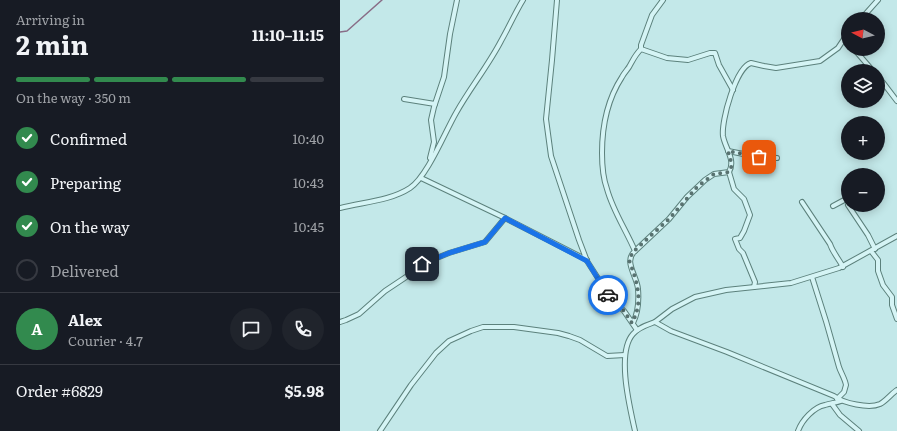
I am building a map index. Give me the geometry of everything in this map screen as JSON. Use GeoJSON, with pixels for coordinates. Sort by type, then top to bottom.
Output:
{"type":"FeatureCollection","features":[{"type":"Feature","properties":{"kind":"street"},"geometry":{"type":"LineString","coordinates":[[422,176],[430,159],[434,142],[434,130],[431,120],[444,77],[450,34],[457,0]]}},
{"type":"Feature","properties":{"kind":"street"},"geometry":{"type":"LineString","coordinates":[[340,208],[384,199],[415,185],[422,176],[463,100],[502,40],[523,0]]}},
{"type":"Feature","properties":{"kind":"street"},"geometry":{"type":"LineString","coordinates":[[557,0],[546,119],[551,156],[587,261],[610,297],[624,311],[638,330]]}},
{"type":"Feature","properties":{"kind":"street"},"geometry":{"type":"LineString","coordinates":[[635,250],[621,224],[606,189],[602,168],[602,136],[604,121],[609,104],[635,54],[641,49],[641,45],[652,15],[663,0]]}},
{"type":"Feature","properties":{"kind":"street"},"geometry":{"type":"LineString","coordinates":[[867,12],[878,0]]}},
{"type":"Feature","properties":{"kind":"street"},"geometry":{"type":"LineString","coordinates":[[754,287],[755,282],[743,253],[739,250],[735,239],[740,238],[750,216],[744,199],[738,195],[734,189],[729,172],[732,165],[723,136],[725,110],[733,90],[747,64],[750,63],[776,68],[820,61],[838,48],[841,42]]}},
{"type":"Feature","properties":{"kind":"street"},"geometry":{"type":"LineString","coordinates":[[641,49],[667,58],[688,60],[710,52],[715,53],[719,65],[733,90]]}},
{"type":"Feature","properties":{"kind":"street"},"geometry":{"type":"LineString","coordinates":[[860,56],[867,64]]}},
{"type":"Feature","properties":{"kind":"street"},"geometry":{"type":"LineString","coordinates":[[885,85],[897,101]]}},
{"type":"Feature","properties":{"kind":"street"},"geometry":{"type":"LineString","coordinates":[[404,99],[435,104]]}},
{"type":"Feature","properties":{"kind":"street"},"geometry":{"type":"LineString","coordinates":[[728,151],[759,157],[776,158]]}},
{"type":"Feature","properties":{"kind":"street"},"geometry":{"type":"LineString","coordinates":[[632,323],[637,311],[638,288],[629,260],[635,250],[669,219],[692,192],[705,180],[714,174],[729,172]]}},
{"type":"Feature","properties":{"kind":"street"},"geometry":{"type":"LineString","coordinates":[[422,176],[587,261]]}},
{"type":"Feature","properties":{"kind":"street"},"geometry":{"type":"LineString","coordinates":[[802,202],[830,244],[832,250],[838,257],[843,267]]}},
{"type":"Feature","properties":{"kind":"street"},"geometry":{"type":"LineString","coordinates":[[833,206],[841,204]]}},
{"type":"Feature","properties":{"kind":"street"},"geometry":{"type":"LineString","coordinates":[[853,212],[868,235],[878,260],[878,271],[884,285],[892,297],[892,305],[897,319]]}},
{"type":"Feature","properties":{"kind":"street"},"geometry":{"type":"LineString","coordinates":[[340,322],[359,314],[385,291],[422,264],[449,253],[485,242],[505,218]]}},
{"type":"Feature","properties":{"kind":"street"},"geometry":{"type":"LineString","coordinates":[[635,431],[627,397],[625,356],[628,342],[632,335],[638,330],[655,322],[672,309],[695,297],[754,287],[791,283],[812,277],[843,267],[897,236]]}},
{"type":"Feature","properties":{"kind":"street"},"geometry":{"type":"LineString","coordinates":[[798,431],[807,417],[818,408],[832,404],[839,400],[846,385],[812,277]]}},
{"type":"Feature","properties":{"kind":"street"},"geometry":{"type":"LineString","coordinates":[[655,322],[671,331],[727,352],[848,403],[874,406],[881,404],[897,390]]}},
{"type":"Feature","properties":{"kind":"street"},"geometry":{"type":"LineString","coordinates":[[380,431],[411,385],[436,353],[449,341],[483,327],[514,327],[558,333],[580,340],[607,356],[625,356]]}},
{"type":"Feature","properties":{"kind":"street"},"geometry":{"type":"LineString","coordinates":[[832,404],[840,415],[859,431]]}},
{"type":"Feature","properties":{"kind":"waterway"},"geometry":{"type":"LineString","coordinates":[[340,32],[347,31],[382,0]]}},
{"type":"Feature","properties":{"kind":"way so far"},"geometry":{"type":"LineString","coordinates":[[608,295],[624,311],[632,323],[638,306],[638,288],[629,260],[633,252],[669,219],[705,180],[714,174],[729,172],[732,165],[728,151],[759,157]]}},
{"type":"Feature","properties":{"kind":"route"},"geometry":{"type":"LineString","coordinates":[[422,264],[434,258],[485,242],[505,218],[587,261],[608,295]]}}]}
